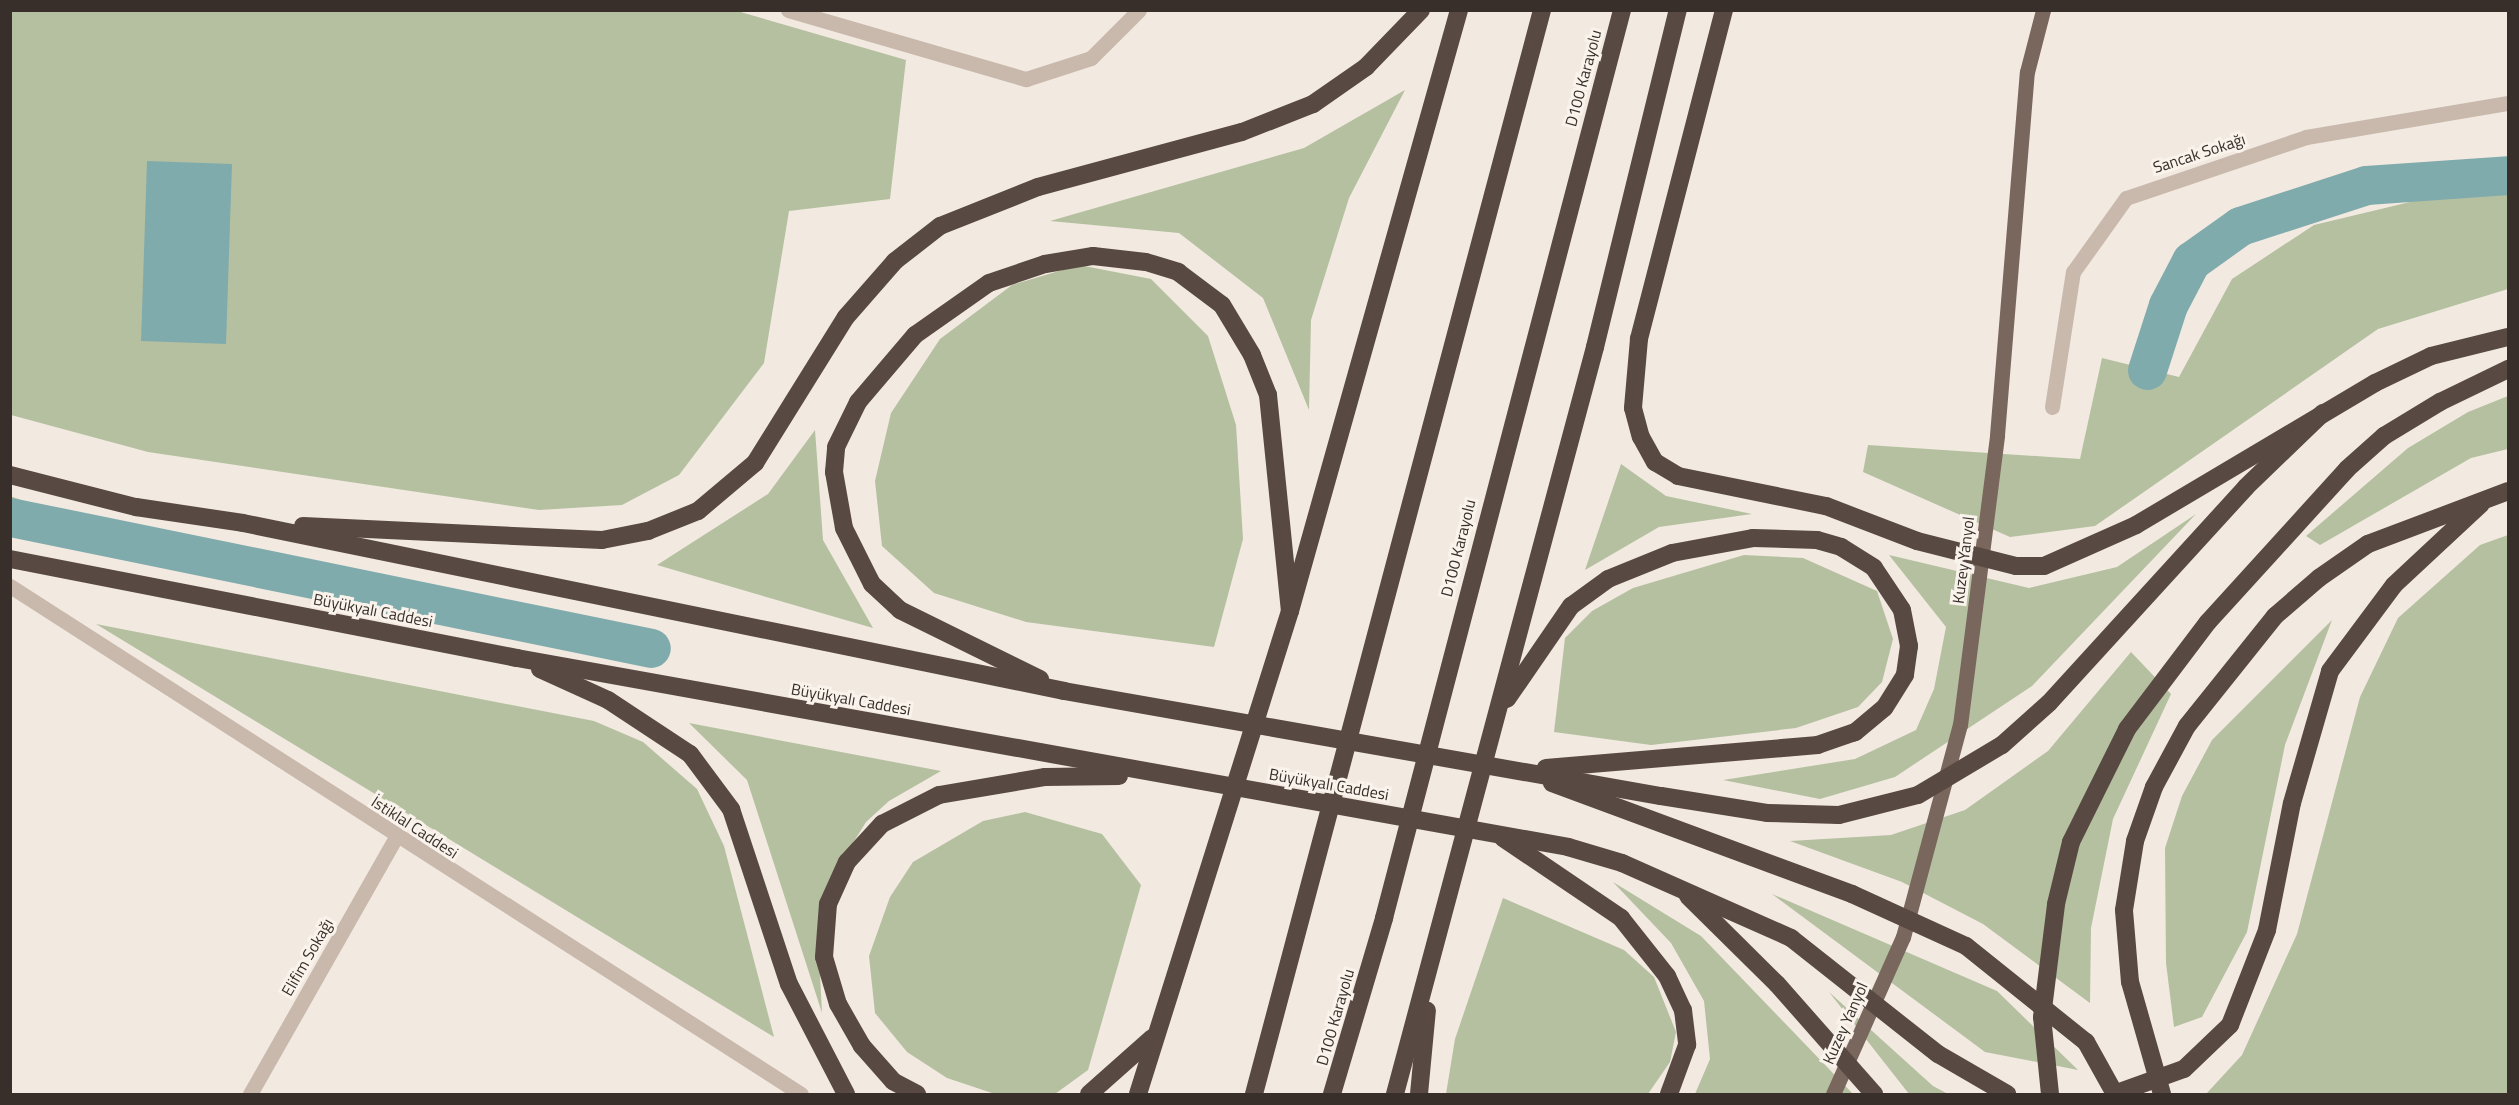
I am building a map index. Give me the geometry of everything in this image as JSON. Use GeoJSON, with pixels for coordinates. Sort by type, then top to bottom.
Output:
{"type":"FeatureCollection","features":[{"type":"Feature","properties":{"kind":"highway"},"geometry":{"type":"LineString","coordinates":[[243,523],[602,540],[648,531],[698,511],[755,463],[846,317],[895,261],[940,226],[1038,187],[1242,132],[1313,104],[1366,67],[1421,10]]}},
{"type":"Feature","properties":{"kind":"highway"},"geometry":{"type":"LineString","coordinates":[[1138,1095],[1153,1037],[1290,611],[1459,10]]}},
{"type":"Feature","properties":{"kind":"highway"},"geometry":{"type":"LineString","coordinates":[[1254,1095],[1375,650],[1542,10]]}},
{"type":"Feature","properties":{"kind":"highway","name":"D100 Karayolu"},"geometry":{"type":"LineString","coordinates":[[1332,1095],[1384,918],[1622,10]]}},
{"type":"Feature","properties":{"kind":"highway"},"geometry":{"type":"LineString","coordinates":[[1395,1095],[1499,713],[1677,10]]}},
{"type":"Feature","properties":{"kind":"highway"},"geometry":{"type":"LineString","coordinates":[[1724,10],[1639,339],[1633,408],[1655,462],[1712,486],[1826,506],[1917,541],[2016,566],[2044,566],[2136,525],[2323,413],[2431,356],[2508,337]]}},
{"type":"Feature","properties":{"kind":"highway"},"geometry":{"type":"LineString","coordinates":[[1064,691],[900,610],[872,585],[844,528],[836,496],[837,447],[874,378],[937,316],[1015,273],[1093,256],[1135,260],[1178,272],[1222,305],[1252,355],[1268,395],[1290,611]]}},
{"type":"Feature","properties":{"kind":"highway"},"geometry":{"type":"LineString","coordinates":[[2050,1095],[2042,1017],[2055,914],[2071,842],[2127,729],[2208,622],[2347,468],[2384,436],[2508,369]]}},
{"type":"Feature","properties":{"kind":"highway"},"geometry":{"type":"LineString","coordinates":[[10,475],[136,507],[243,523],[1064,691],[1767,813],[1839,815],[1918,795],[1971,767],[2049,704],[2246,487],[2323,413]]}},
{"type":"Feature","properties":{"kind":"highway"},"geometry":{"type":"LineString","coordinates":[[2162,1095],[2130,982],[2124,910],[2135,841],[2154,787],[2187,726],[2275,616],[2319,578],[2368,544],[2508,491]]}},
{"type":"Feature","properties":{"kind":"highway"},"geometry":{"type":"LineString","coordinates":[[1523,770],[1610,808],[1862,898],[1966,946],[2086,1042],[2115,1095],[2171,1075],[2212,1046],[2230,1025],[2253,973],[2292,803],[2330,671],[2394,585],[2489,497]]}},
{"type":"Feature","properties":{"kind":"highway"},"geometry":{"type":"LineString","coordinates":[[1499,713],[1571,606],[1608,579],[1672,553],[1753,538],[1817,540],[1841,547],[1874,568],[1902,610],[1909,646],[1905,675],[1884,708],[1854,732],[1818,745],[1523,770]]}},
{"type":"Feature","properties":{"kind":"highway","name":"Büyükyalı Caddesi"},"geometry":{"type":"LineString","coordinates":[[10,559],[517,658],[1165,776],[1494,832],[1622,863],[1791,938],[1938,1054],[2007,1095]]}},
{"type":"Feature","properties":{"kind":"highway"},"geometry":{"type":"LineString","coordinates":[[517,658],[608,700],[690,754],[731,809],[789,984],[846,1095]]}},
{"type":"Feature","properties":{"kind":"highway"},"geometry":{"type":"LineString","coordinates":[[917,1095],[893,1081],[878,1064],[838,1004],[824,957],[828,904],[847,862],[882,824],[939,795],[1045,777],[1165,776]]}},
{"type":"Feature","properties":{"kind":"highway"},"geometry":{"type":"LineString","coordinates":[[1494,832],[1621,918],[1667,976],[1683,1010],[1687,1045],[1669,1095]]}},
{"type":"Feature","properties":{"kind":"highway"},"geometry":{"type":"LineString","coordinates":[[1681,888],[1777,984],[1874,1095]]}},
{"type":"Feature","properties":{"kind":"highway"},"geometry":{"type":"LineString","coordinates":[[1419,1095],[1433,951]]}},
{"type":"Feature","properties":{"kind":"highway"},"geometry":{"type":"LineString","coordinates":[[1089,1095],[1153,1037]]}},
{"type":"Feature","properties":{"kind":"main road","name":"Kuzey Yanyol"},"geometry":{"type":"LineString","coordinates":[[1833,1095],[1903,937],[1960,725],[1997,435],[2026,72],[2043,10]]}},
{"type":"Feature","properties":{"kind":"street"},"geometry":{"type":"LineString","coordinates":[[788,10],[1026,79],[1091,58],[1139,10]]}},
{"type":"Feature","properties":{"kind":"street","name":"Sancak Sokağı"},"geometry":{"type":"LineString","coordinates":[[2052,407],[2073,272],[2126,198],[2306,137],[2508,103]]}},
{"type":"Feature","properties":{"kind":"street","name":"İstiklal Caddesi"},"geometry":{"type":"LineString","coordinates":[[10,586],[396,837],[801,1095]]}},
{"type":"Feature","properties":{"kind":"street","name":"Elifim Sokağı"},"geometry":{"type":"LineString","coordinates":[[250,1095],[396,837]]}},
{"type":"Feature","properties":{"kind":"green space"},"geometry":{"type":"Polygon","coordinates":[[[10,11],[737,11],[906,60],[890,199],[789,211],[764,363],[679,475],[622,505],[539,510],[148,452],[11,415],[10,11]]]}},
{"type":"Feature","properties":{"kind":"green space"},"geometry":{"type":"Polygon","coordinates":[[[1405,90],[1349,198],[1311,320],[1309,410],[1263,298],[1179,233],[1050,221],[1304,148],[1405,90]]]}},
{"type":"Feature","properties":{"kind":"green space"},"geometry":{"type":"Polygon","coordinates":[[[2508,191],[2508,289],[2378,329],[2095,526],[2010,537],[1863,472],[1868,445],[2080,459],[2102,358],[2179,377],[2232,279],[2314,225],[2435,196],[2508,191]]]}},
{"type":"Feature","properties":{"kind":"green space"},"geometry":{"type":"Polygon","coordinates":[[[1079,265],[1151,279],[1208,336],[1236,425],[1243,539],[1214,647],[1026,622],[934,593],[882,546],[875,481],[891,413],[940,339],[1012,285],[1079,265]]]}},
{"type":"Feature","properties":{"kind":"green space"},"geometry":{"type":"Polygon","coordinates":[[[2508,396],[2508,449],[2471,458],[2320,545],[2306,536],[2408,448],[2468,412],[2508,396]]]}},
{"type":"Feature","properties":{"kind":"green space"},"geometry":{"type":"Polygon","coordinates":[[[815,430],[823,540],[873,628],[657,565],[768,494],[815,430]]]}},
{"type":"Feature","properties":{"kind":"green space"},"geometry":{"type":"Polygon","coordinates":[[[1621,464],[1666,496],[1752,514],[1659,527],[1585,570],[1621,464]]]}},
{"type":"Feature","properties":{"kind":"green space"},"geometry":{"type":"Polygon","coordinates":[[[10,496],[97,527],[104,541],[11,525],[10,496]]]}},
{"type":"Feature","properties":{"kind":"green space"},"geometry":{"type":"Polygon","coordinates":[[[2196,514],[2032,686],[1895,777],[1820,799],[1723,780],[1855,759],[1916,730],[1934,689],[1946,627],[1889,555],[2029,588],[2117,567],[2196,514]]]}},
{"type":"Feature","properties":{"kind":"green space"},"geometry":{"type":"Polygon","coordinates":[[[2508,535],[2508,1094],[2206,1094],[2242,1055],[2297,934],[2360,697],[2398,618],[2480,545],[2508,535]]]}},
{"type":"Feature","properties":{"kind":"green space"},"geometry":{"type":"Polygon","coordinates":[[[1744,555],[1803,558],[1877,591],[1893,639],[1882,682],[1858,707],[1796,728],[1651,745],[1554,732],[1565,638],[1592,611],[1633,588],[1744,555]]]}},
{"type":"Feature","properties":{"kind":"green space"},"geometry":{"type":"Polygon","coordinates":[[[2332,620],[2285,745],[2247,932],[2202,1017],[2174,1027],[2166,963],[2165,848],[2182,796],[2212,740],[2332,620]]]}},
{"type":"Feature","properties":{"kind":"green space"},"geometry":{"type":"Polygon","coordinates":[[[96,624],[594,721],[643,742],[697,789],[724,846],[774,1037],[96,624]]]}},
{"type":"Feature","properties":{"kind":"green space"},"geometry":{"type":"Polygon","coordinates":[[[2131,652],[2171,694],[2113,819],[2091,928],[2090,1003],[1983,924],[1902,882],[1790,841],[1891,835],[1965,810],[2048,751],[2131,652]]]}},
{"type":"Feature","properties":{"kind":"green space"},"geometry":{"type":"Polygon","coordinates":[[[689,723],[941,771],[889,801],[866,822],[840,864],[819,955],[822,1013],[747,780],[689,723]]]}},
{"type":"Feature","properties":{"kind":"green space"},"geometry":{"type":"Polygon","coordinates":[[[1025,812],[1102,834],[1141,885],[1088,1070],[1055,1094],[995,1094],[947,1078],[907,1052],[875,1013],[869,956],[890,897],[913,862],[983,821],[1025,812]]]}},
{"type":"Feature","properties":{"kind":"green space"},"geometry":{"type":"Polygon","coordinates":[[[1613,882],[1701,936],[1853,1094],[1695,1094],[1710,1059],[1704,1001],[1671,943],[1613,882]]]}},
{"type":"Feature","properties":{"kind":"green space"},"geometry":{"type":"Polygon","coordinates":[[[1772,894],[1997,991],[2078,1070],[1985,1052],[1772,894]]]}},
{"type":"Feature","properties":{"kind":"green space"},"geometry":{"type":"Polygon","coordinates":[[[1503,898],[1624,950],[1654,977],[1676,1032],[1670,1062],[1648,1094],[1446,1094],[1455,1039],[1503,898]]]}},
{"type":"Feature","properties":{"kind":"green space"},"geometry":{"type":"Polygon","coordinates":[[[1829,992],[1933,1086],[1948,1094],[1909,1094],[1829,992]]]}},
{"type":"Feature","properties":{"kind":"water"},"geometry":{"type":"Polygon","coordinates":[[[147,161],[232,164],[226,344],[141,341],[147,161]]]}},
{"type":"Feature","properties":{"kind":"waterway"},"geometry":{"type":"LineString","coordinates":[[2147,370],[2168,305],[2191,261],[2240,226],[2366,185],[2508,175]]}},
{"type":"Feature","properties":{"kind":"waterway"},"geometry":{"type":"LineString","coordinates":[[10,517],[651,648]]}}]}
